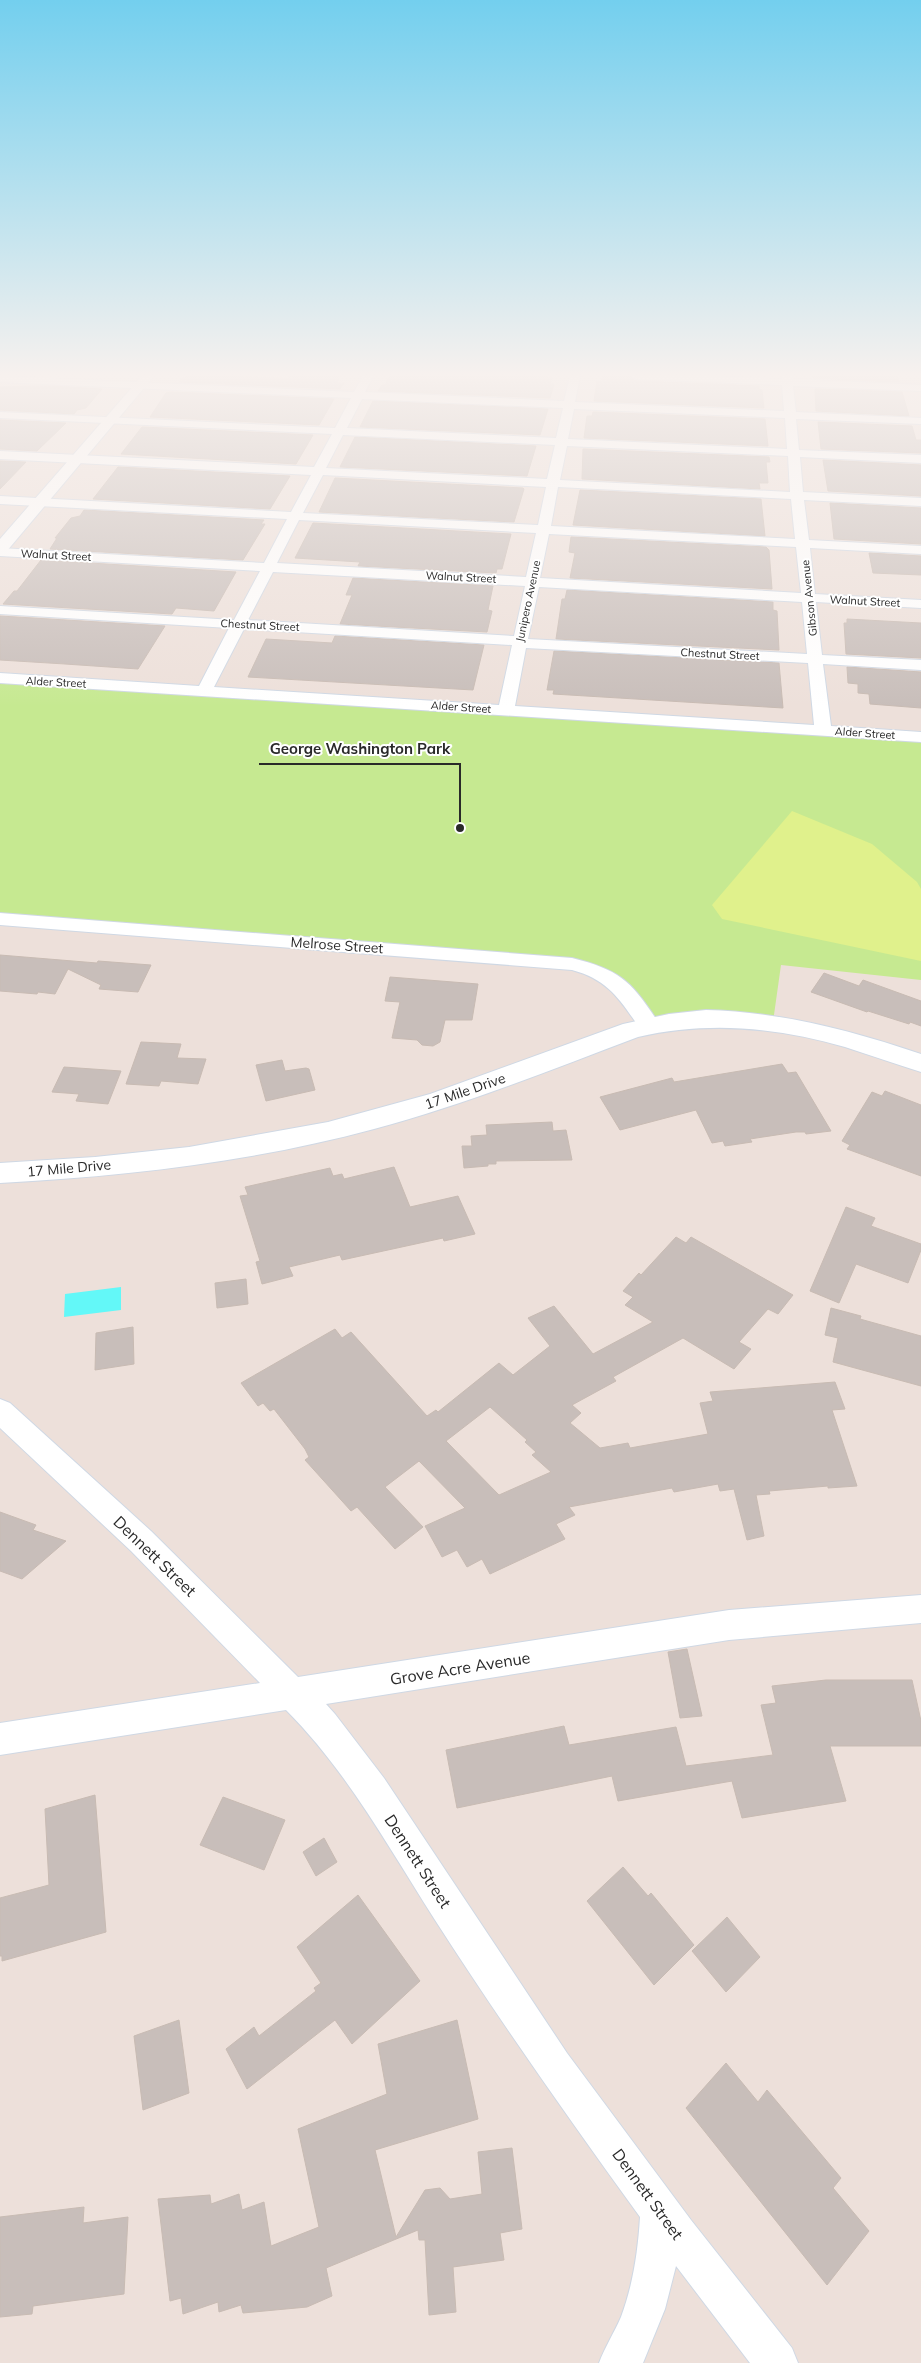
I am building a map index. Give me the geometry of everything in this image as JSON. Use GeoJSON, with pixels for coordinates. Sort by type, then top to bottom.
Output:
{"type":"FeatureCollection","features":[{"type":"Feature","properties":{"kind":"main road"},"geometry":{"type":"LineString","coordinates":[[0,550],[53,486]]}},
{"type":"Feature","properties":{"kind":"main road","name":"17 Mile Drive"},"geometry":{"type":"LineString","coordinates":[[0,1173],[113,1165],[182,1157],[264,1145],[322,1133],[438,1101],[649,1025],[713,1019],[773,1022],[836,1035],[921,1063]]}},
{"type":"Feature","properties":{"kind":"street"},"geometry":{"type":"LineString","coordinates":[[204,691],[237,624],[311,486]]}},
{"type":"Feature","properties":{"kind":"street","name":"Junipero Avenue"},"geometry":{"type":"LineString","coordinates":[[506,710],[552,486]]}},
{"type":"Feature","properties":{"kind":"street"},"geometry":{"type":"LineString","coordinates":[[620,486],[921,502]]}},
{"type":"Feature","properties":{"kind":"street","name":"Gibson Avenue"},"geometry":{"type":"LineString","coordinates":[[796,486],[824,730]]}},
{"type":"Feature","properties":{"kind":"street"},"geometry":{"type":"LineString","coordinates":[[0,500],[921,550]]}},
{"type":"Feature","properties":{"kind":"street","name":"Walnut Street"},"geometry":{"type":"LineString","coordinates":[[0,550],[921,604]]}},
{"type":"Feature","properties":{"kind":"street","name":"Chestnut Street"},"geometry":{"type":"LineString","coordinates":[[0,610],[921,665]]}},
{"type":"Feature","properties":{"kind":"street","name":"Alder Street"},"geometry":{"type":"LineString","coordinates":[[0,678],[921,737]]}},
{"type":"Feature","properties":{"kind":"street","name":"Melrose Street"},"geometry":{"type":"LineString","coordinates":[[0,919],[572,964],[604,973],[617,981],[649,1025]]}},
{"type":"Feature","properties":{"kind":"street","name":"Dennett Street"},"geometry":{"type":"LineString","coordinates":[[0,1411],[140,1541],[324,1725],[372,1790],[448,1908],[554,2066],[660,2211],[777,2363]]}},
{"type":"Feature","properties":{"kind":"street","name":"Grove Acre Avenue"},"geometry":{"type":"LineString","coordinates":[[0,1739],[729,1625],[921,1609]]}},
{"type":"Feature","properties":{"kind":"street"},"geometry":{"type":"LineString","coordinates":[[620,2363],[635,2338],[649,2293],[660,2243],[660,2211]]}},
{"type":"Feature","properties":{"kind":"green space"},"geometry":{"type":"Polygon","coordinates":[[[0,678],[921,737],[921,980],[781,965],[773,1022],[649,1025],[604,973],[0,919],[0,678]]]}},
{"type":"Feature","properties":{"kind":"green space"},"geometry":{"type":"Polygon","coordinates":[[[792,811],[872,844],[917,882],[921,889],[921,961],[722,919],[712,905],[792,811]]]}},
{"type":"Feature","properties":{"kind":"water"},"geometry":{"type":"Polygon","coordinates":[[[121,1287],[121,1310],[64,1317],[65,1294],[121,1287]]]}},
{"type":"Feature","properties":{"kind":"building"},"geometry":{"type":"Polygon","coordinates":[[[103,486],[284,486],[270,509],[93,499],[103,486]]]}},
{"type":"Feature","properties":{"kind":"building"},"geometry":{"type":"Polygon","coordinates":[[[331,486],[491,486],[524,489],[514,522],[319,512],[331,486]]]}},
{"type":"Feature","properties":{"kind":"building"},"geometry":{"type":"Polygon","coordinates":[[[711,486],[760,486],[760,489],[711,486]]]}},
{"type":"Feature","properties":{"kind":"building"},"geometry":{"type":"Polygon","coordinates":[[[827,486],[921,486],[921,496],[828,491],[827,486]]]}},
{"type":"Feature","properties":{"kind":"building"},"geometry":{"type":"Polygon","coordinates":[[[580,490],[761,499],[765,536],[573,525],[580,490]]]}},
{"type":"Feature","properties":{"kind":"building"},"geometry":{"type":"Polygon","coordinates":[[[830,503],[921,508],[921,544],[834,539],[830,503]]]}},
{"type":"Feature","properties":{"kind":"building"},"geometry":{"type":"Polygon","coordinates":[[[84,510],[264,520],[261,524],[265,524],[243,560],[50,549],[57,538],[55,538],[71,518],[80,516],[84,510]]]}},
{"type":"Feature","properties":{"kind":"building"},"geometry":{"type":"Polygon","coordinates":[[[313,523],[511,534],[502,569],[497,569],[496,573],[358,566],[360,562],[295,558],[313,523]]]}},
{"type":"Feature","properties":{"kind":"building"},"geometry":{"type":"Polygon","coordinates":[[[571,537],[766,547],[769,550],[772,589],[570,578],[575,553],[569,552],[571,537]]]}},
{"type":"Feature","properties":{"kind":"building"},"geometry":{"type":"Polygon","coordinates":[[[869,553],[921,556],[921,575],[873,573],[869,553]]]}},
{"type":"Feature","properties":{"kind":"building"},"geometry":{"type":"Polygon","coordinates":[[[41,560],[236,572],[214,611],[176,608],[172,614],[3,604],[14,591],[17,591],[41,560]]]}},
{"type":"Feature","properties":{"kind":"building"},"geometry":{"type":"Polygon","coordinates":[[[353,578],[493,586],[488,610],[492,611],[487,632],[340,624],[352,595],[346,595],[353,578]]]}},
{"type":"Feature","properties":{"kind":"building"},"geometry":{"type":"Polygon","coordinates":[[[567,590],[773,602],[773,610],[777,611],[779,650],[556,639],[562,599],[565,599],[567,590]]]}},
{"type":"Feature","properties":{"kind":"building"},"geometry":{"type":"Polygon","coordinates":[[[0,616],[165,626],[138,669],[0,660],[0,616]]]}},
{"type":"Feature","properties":{"kind":"building"},"geometry":{"type":"Polygon","coordinates":[[[847,619],[921,623],[921,658],[846,654],[844,623],[847,623],[847,619]]]}},
{"type":"Feature","properties":{"kind":"building"},"geometry":{"type":"Polygon","coordinates":[[[335,636],[484,645],[473,690],[248,677],[266,639],[332,643],[335,636]]]}},
{"type":"Feature","properties":{"kind":"building"},"geometry":{"type":"Polygon","coordinates":[[[554,651],[779,663],[783,708],[553,694],[554,690],[547,690],[554,651]]]}},
{"type":"Feature","properties":{"kind":"building"},"geometry":{"type":"Polygon","coordinates":[[[847,667],[921,672],[921,708],[870,704],[869,694],[858,693],[858,684],[848,683],[847,667]]]}},
{"type":"Feature","properties":{"kind":"building"},"geometry":{"type":"Polygon","coordinates":[[[0,955],[97,963],[98,961],[151,965],[138,992],[99,989],[101,985],[68,969],[55,994],[38,992],[37,994],[0,991],[0,955]]]}},
{"type":"Feature","properties":{"kind":"building"},"geometry":{"type":"Polygon","coordinates":[[[824,973],[859,986],[863,980],[921,1001],[921,1026],[867,1012],[811,992],[824,973]]]}},
{"type":"Feature","properties":{"kind":"building"},"geometry":{"type":"Polygon","coordinates":[[[390,977],[478,984],[472,1020],[445,1020],[440,1042],[433,1046],[422,1045],[417,1040],[392,1038],[400,1002],[385,1001],[390,977]]]}},
{"type":"Feature","properties":{"kind":"building"},"geometry":{"type":"Polygon","coordinates":[[[141,1042],[181,1044],[177,1058],[206,1059],[198,1084],[161,1081],[159,1086],[126,1084],[141,1042]]]}},
{"type":"Feature","properties":{"kind":"building"},"geometry":{"type":"Polygon","coordinates":[[[282,1060],[285,1071],[309,1069],[315,1090],[266,1101],[256,1065],[282,1060]]]}},
{"type":"Feature","properties":{"kind":"building"},"geometry":{"type":"Polygon","coordinates":[[[782,1064],[788,1073],[796,1072],[831,1131],[806,1134],[805,1132],[796,1132],[750,1139],[752,1142],[725,1146],[723,1141],[712,1143],[696,1110],[620,1130],[600,1097],[672,1078],[674,1082],[782,1064]]]}},
{"type":"Feature","properties":{"kind":"building"},"geometry":{"type":"Polygon","coordinates":[[[64,1067],[121,1071],[108,1104],[76,1101],[79,1094],[52,1092],[64,1067]]]}},
{"type":"Feature","properties":{"kind":"building"},"geometry":{"type":"Polygon","coordinates":[[[885,1091],[921,1105],[921,1176],[847,1149],[850,1145],[842,1141],[872,1092],[882,1096],[885,1091]]]}},
{"type":"Feature","properties":{"kind":"building"},"geometry":{"type":"Polygon","coordinates":[[[552,1122],[553,1131],[566,1130],[572,1160],[496,1161],[496,1164],[488,1164],[488,1166],[464,1168],[462,1146],[472,1146],[471,1136],[487,1135],[486,1125],[552,1122]]]}},
{"type":"Feature","properties":{"kind":"building"},"geometry":{"type":"Polygon","coordinates":[[[394,1167],[410,1207],[458,1196],[475,1234],[444,1241],[443,1238],[342,1260],[340,1255],[289,1267],[293,1276],[262,1284],[256,1262],[260,1261],[240,1196],[248,1195],[245,1187],[330,1168],[333,1176],[342,1174],[344,1179],[394,1167]]]}},
{"type":"Feature","properties":{"kind":"building"},"geometry":{"type":"Polygon","coordinates":[[[846,1207],[875,1218],[871,1226],[921,1244],[921,1250],[908,1283],[856,1264],[839,1303],[810,1291],[846,1207]]]}},
{"type":"Feature","properties":{"kind":"building"},"geometry":{"type":"Polygon","coordinates":[[[676,1237],[686,1243],[691,1237],[793,1295],[778,1314],[768,1309],[739,1342],[751,1349],[734,1369],[683,1338],[613,1377],[616,1381],[572,1405],[581,1413],[570,1423],[600,1448],[628,1443],[630,1448],[708,1434],[700,1403],[713,1401],[710,1392],[835,1382],[845,1409],[832,1410],[857,1486],[828,1488],[828,1486],[769,1491],[770,1494],[756,1495],[764,1536],[747,1540],[734,1489],[720,1491],[718,1484],[674,1492],[672,1488],[569,1507],[575,1515],[556,1524],[565,1539],[490,1574],[482,1559],[467,1567],[457,1550],[442,1557],[425,1526],[465,1508],[419,1461],[385,1487],[423,1527],[395,1549],[357,1507],[351,1511],[305,1460],[309,1457],[305,1449],[274,1409],[270,1411],[263,1403],[258,1406],[241,1383],[335,1329],[342,1338],[351,1332],[427,1416],[436,1410],[438,1412],[499,1363],[513,1375],[550,1346],[528,1318],[554,1306],[593,1354],[653,1322],[625,1305],[633,1297],[623,1291],[639,1273],[641,1275],[676,1237]],[[490,1407],[446,1441],[499,1495],[551,1472],[532,1455],[536,1452],[525,1442],[527,1440],[490,1407]]]}},
{"type":"Feature","properties":{"kind":"building"},"geometry":{"type":"Polygon","coordinates":[[[246,1279],[248,1304],[217,1308],[215,1283],[246,1279]]]}},
{"type":"Feature","properties":{"kind":"building"},"geometry":{"type":"Polygon","coordinates":[[[831,1308],[861,1316],[860,1319],[921,1336],[921,1386],[833,1362],[838,1338],[825,1335],[831,1308]]]}},
{"type":"Feature","properties":{"kind":"building"},"geometry":{"type":"Polygon","coordinates":[[[133,1327],[134,1364],[95,1370],[96,1333],[133,1327]]]}},
{"type":"Feature","properties":{"kind":"building"},"geometry":{"type":"Polygon","coordinates":[[[0,1512],[36,1525],[33,1530],[66,1541],[22,1579],[0,1571],[0,1512]]]}},
{"type":"Feature","properties":{"kind":"building"},"geometry":{"type":"Polygon","coordinates":[[[687,1649],[702,1716],[680,1718],[668,1652],[687,1649]]]}},
{"type":"Feature","properties":{"kind":"building"},"geometry":{"type":"Polygon","coordinates":[[[826,1680],[912,1680],[921,1721],[921,1746],[830,1746],[846,1801],[742,1818],[732,1781],[618,1801],[612,1776],[457,1808],[446,1750],[564,1726],[569,1745],[676,1727],[686,1766],[773,1755],[761,1705],[776,1703],[772,1686],[826,1680]]]}},
{"type":"Feature","properties":{"kind":"building"},"geometry":{"type":"Polygon","coordinates":[[[95,1795],[106,1932],[2,1961],[2,1956],[0,1956],[0,1898],[49,1885],[45,1809],[95,1795]]]}},
{"type":"Feature","properties":{"kind":"building"},"geometry":{"type":"Polygon","coordinates":[[[223,1797],[285,1820],[264,1870],[200,1845],[223,1797]]]}},
{"type":"Feature","properties":{"kind":"building"},"geometry":{"type":"Polygon","coordinates":[[[324,1838],[337,1862],[316,1876],[303,1852],[324,1838]]]}},
{"type":"Feature","properties":{"kind":"building"},"geometry":{"type":"Polygon","coordinates":[[[623,1867],[648,1896],[651,1893],[694,1945],[654,1985],[587,1901],[623,1867]]]}},
{"type":"Feature","properties":{"kind":"building"},"geometry":{"type":"Polygon","coordinates":[[[358,1895],[420,1981],[352,2044],[335,2020],[247,2089],[226,2049],[254,2027],[259,2036],[316,1991],[314,1988],[321,1983],[297,1947],[358,1895]]]}},
{"type":"Feature","properties":{"kind":"building"},"geometry":{"type":"Polygon","coordinates":[[[727,1917],[760,1957],[726,1992],[692,1951],[727,1917]]]}},
{"type":"Feature","properties":{"kind":"building"},"geometry":{"type":"Polygon","coordinates":[[[179,2020],[189,2093],[143,2110],[134,2036],[179,2020]]]}},
{"type":"Feature","properties":{"kind":"building"},"geometry":{"type":"Polygon","coordinates":[[[457,2020],[478,2119],[375,2150],[396,2237],[425,2190],[440,2188],[450,2199],[482,2194],[478,2152],[512,2148],[522,2229],[500,2233],[504,2260],[453,2267],[456,2312],[429,2315],[425,2240],[419,2240],[418,2230],[326,2268],[332,2296],[307,2307],[243,2313],[241,2305],[219,2312],[218,2302],[183,2314],[181,2298],[170,2301],[158,2199],[210,2195],[211,2204],[239,2194],[242,2210],[264,2202],[271,2246],[319,2227],[298,2129],[387,2094],[378,2044],[457,2020]]]}},
{"type":"Feature","properties":{"kind":"building"},"geometry":{"type":"Polygon","coordinates":[[[726,2063],[758,2102],[767,2090],[841,2178],[833,2188],[869,2231],[827,2285],[686,2108],[726,2063]]]}},
{"type":"Feature","properties":{"kind":"building"},"geometry":{"type":"Polygon","coordinates":[[[84,2207],[83,2223],[128,2217],[124,2294],[33,2306],[32,2314],[0,2317],[0,2217],[84,2207]]]}},
{"type":"Feature","properties":{"kind":"place","name":"George Washington Park"},"geometry":{"type":"Point","coordinates":[460,828]}}]}
